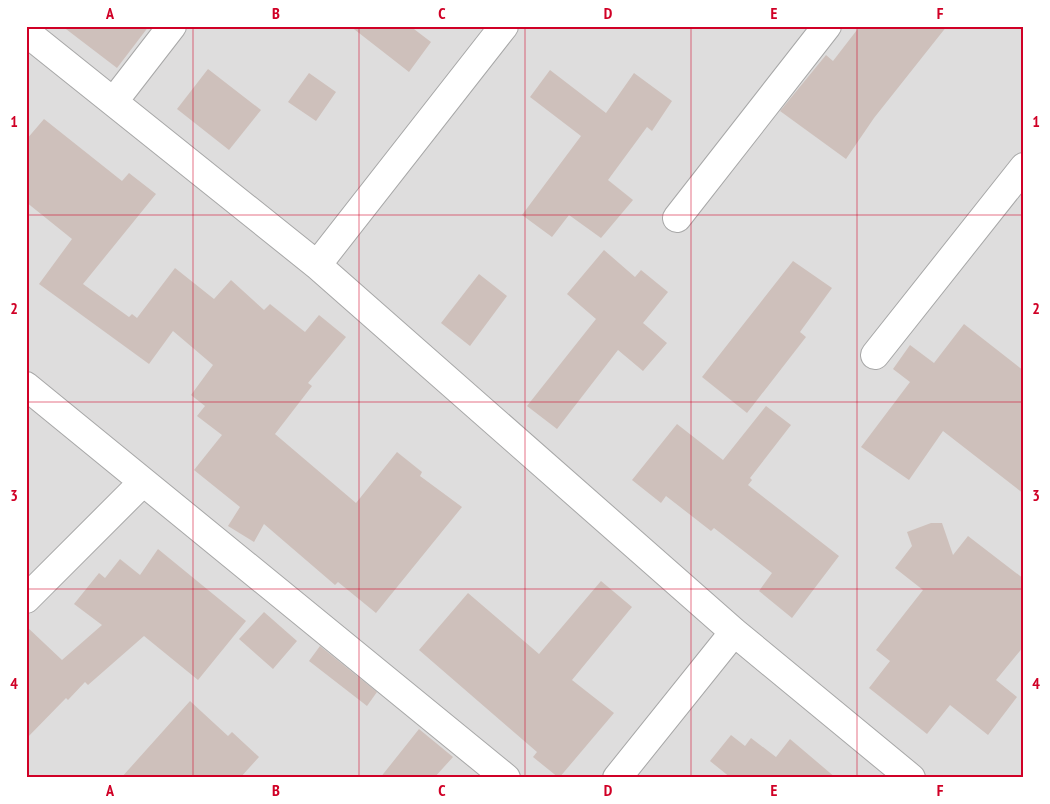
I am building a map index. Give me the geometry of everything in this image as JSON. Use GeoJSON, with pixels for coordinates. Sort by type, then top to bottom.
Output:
{"type":"FeatureCollection","features":[{"type":"Feature","properties":{"kind":"street"},"geometry":{"type":"LineString","coordinates":[[114,101],[172,26]]}},
{"type":"Feature","properties":{"kind":"street"},"geometry":{"type":"LineString","coordinates":[[316,265],[504,26]]}},
{"type":"Feature","properties":{"kind":"street"},"geometry":{"type":"LineString","coordinates":[[677,218],[827,26]]}},
{"type":"Feature","properties":{"kind":"street"},"geometry":{"type":"LineString","coordinates":[[26,32],[316,265],[734,632],[911,778]]}},
{"type":"Feature","properties":{"kind":"street"},"geometry":{"type":"LineString","coordinates":[[874,355],[1024,167]]}},
{"type":"Feature","properties":{"kind":"street"},"geometry":{"type":"LineString","coordinates":[[26,386],[506,778]]}},
{"type":"Feature","properties":{"kind":"street"},"geometry":{"type":"LineString","coordinates":[[26,599],[143,482]]}},
{"type":"Feature","properties":{"kind":"street"},"geometry":{"type":"LineString","coordinates":[[617,778],[734,632]]}},
{"type":"Feature","properties":{"kind":"shaded area"},"geometry":{"type":"Polygon","coordinates":[[[26,26],[1024,26],[1024,778],[26,778],[26,26]]]}},
{"type":"Feature","properties":{"kind":"building"},"geometry":{"type":"Polygon","coordinates":[[[62,26],[149,26],[117,68],[62,26]]]}},
{"type":"Feature","properties":{"kind":"building"},"geometry":{"type":"Polygon","coordinates":[[[350,26],[410,26],[431,42],[409,72],[350,26]]]}},
{"type":"Feature","properties":{"kind":"building"},"geometry":{"type":"Polygon","coordinates":[[[860,26],[947,26],[874,118],[846,159],[780,111],[826,55],[833,61],[860,26]]]}},
{"type":"Feature","properties":{"kind":"building"},"geometry":{"type":"Polygon","coordinates":[[[208,69],[261,110],[229,150],[177,109],[208,69]]]}},
{"type":"Feature","properties":{"kind":"building"},"geometry":{"type":"Polygon","coordinates":[[[550,70],[606,113],[634,73],[672,101],[652,131],[647,127],[608,180],[633,200],[601,238],[569,215],[552,237],[522,215],[581,136],[530,97],[550,70]]]}},
{"type":"Feature","properties":{"kind":"building"},"geometry":{"type":"Polygon","coordinates":[[[309,73],[336,92],[316,121],[288,102],[309,73]]]}},
{"type":"Feature","properties":{"kind":"building"},"geometry":{"type":"Polygon","coordinates":[[[44,119],[122,181],[129,173],[156,194],[83,284],[129,317],[132,314],[137,318],[175,268],[214,299],[231,280],[264,310],[270,304],[305,332],[319,315],[346,337],[308,383],[312,386],[275,434],[356,503],[397,452],[422,472],[420,476],[462,507],[376,613],[338,582],[335,585],[264,524],[254,542],[228,526],[240,507],[194,470],[222,435],[197,416],[205,406],[191,395],[213,365],[173,331],[149,364],[39,284],[72,239],[26,202],[26,140],[44,119]]]}},
{"type":"Feature","properties":{"kind":"building"},"geometry":{"type":"Polygon","coordinates":[[[604,250],[635,277],[641,270],[668,292],[643,323],[667,343],[643,371],[618,350],[557,429],[527,406],[596,319],[567,294],[604,250]]]}},
{"type":"Feature","properties":{"kind":"building"},"geometry":{"type":"Polygon","coordinates":[[[793,261],[832,288],[800,332],[806,337],[747,413],[702,377],[793,261]]]}},
{"type":"Feature","properties":{"kind":"building"},"geometry":{"type":"Polygon","coordinates":[[[479,274],[507,296],[470,346],[441,323],[479,274]]]}},
{"type":"Feature","properties":{"kind":"building"},"geometry":{"type":"Polygon","coordinates":[[[964,324],[1024,371],[1024,494],[943,431],[909,480],[861,447],[910,382],[893,369],[910,345],[934,363],[964,324]]]}},
{"type":"Feature","properties":{"kind":"building"},"geometry":{"type":"Polygon","coordinates":[[[766,406],[791,425],[750,478],[752,480],[748,485],[839,556],[792,618],[759,591],[772,573],[714,528],[711,531],[666,496],[661,503],[632,480],[677,424],[723,460],[766,406]]]}},
{"type":"Feature","properties":{"kind":"building"},"geometry":{"type":"Polygon","coordinates":[[[931,523],[942,523],[953,555],[968,536],[1024,579],[1024,646],[996,680],[1017,697],[988,735],[950,705],[927,734],[869,688],[890,661],[876,650],[923,590],[895,568],[912,546],[907,532],[931,523]]]}},
{"type":"Feature","properties":{"kind":"building"},"geometry":{"type":"Polygon","coordinates":[[[158,549],[246,621],[198,680],[144,636],[88,685],[85,682],[68,700],[66,698],[26,739],[26,626],[62,660],[102,625],[74,604],[99,573],[105,578],[120,559],[140,575],[158,549]]]}},
{"type":"Feature","properties":{"kind":"building"},"geometry":{"type":"Polygon","coordinates":[[[601,581],[632,607],[572,680],[614,713],[559,778],[533,757],[537,752],[419,650],[468,593],[539,654],[601,581]]]}},
{"type":"Feature","properties":{"kind":"building"},"geometry":{"type":"Polygon","coordinates":[[[264,612],[297,641],[273,669],[239,639],[264,612]]]}},
{"type":"Feature","properties":{"kind":"building"},"geometry":{"type":"Polygon","coordinates":[[[320,646],[377,692],[367,706],[309,661],[320,646]]]}},
{"type":"Feature","properties":{"kind":"building"},"geometry":{"type":"Polygon","coordinates":[[[190,701],[228,736],[232,732],[259,757],[240,778],[121,778],[190,701]]]}},
{"type":"Feature","properties":{"kind":"building"},"geometry":{"type":"Polygon","coordinates":[[[419,729],[453,757],[434,778],[380,778],[419,729]]]}},
{"type":"Feature","properties":{"kind":"building"},"geometry":{"type":"Polygon","coordinates":[[[731,735],[745,746],[751,738],[776,757],[790,739],[836,778],[731,778],[710,761],[731,735]]]}}]}
